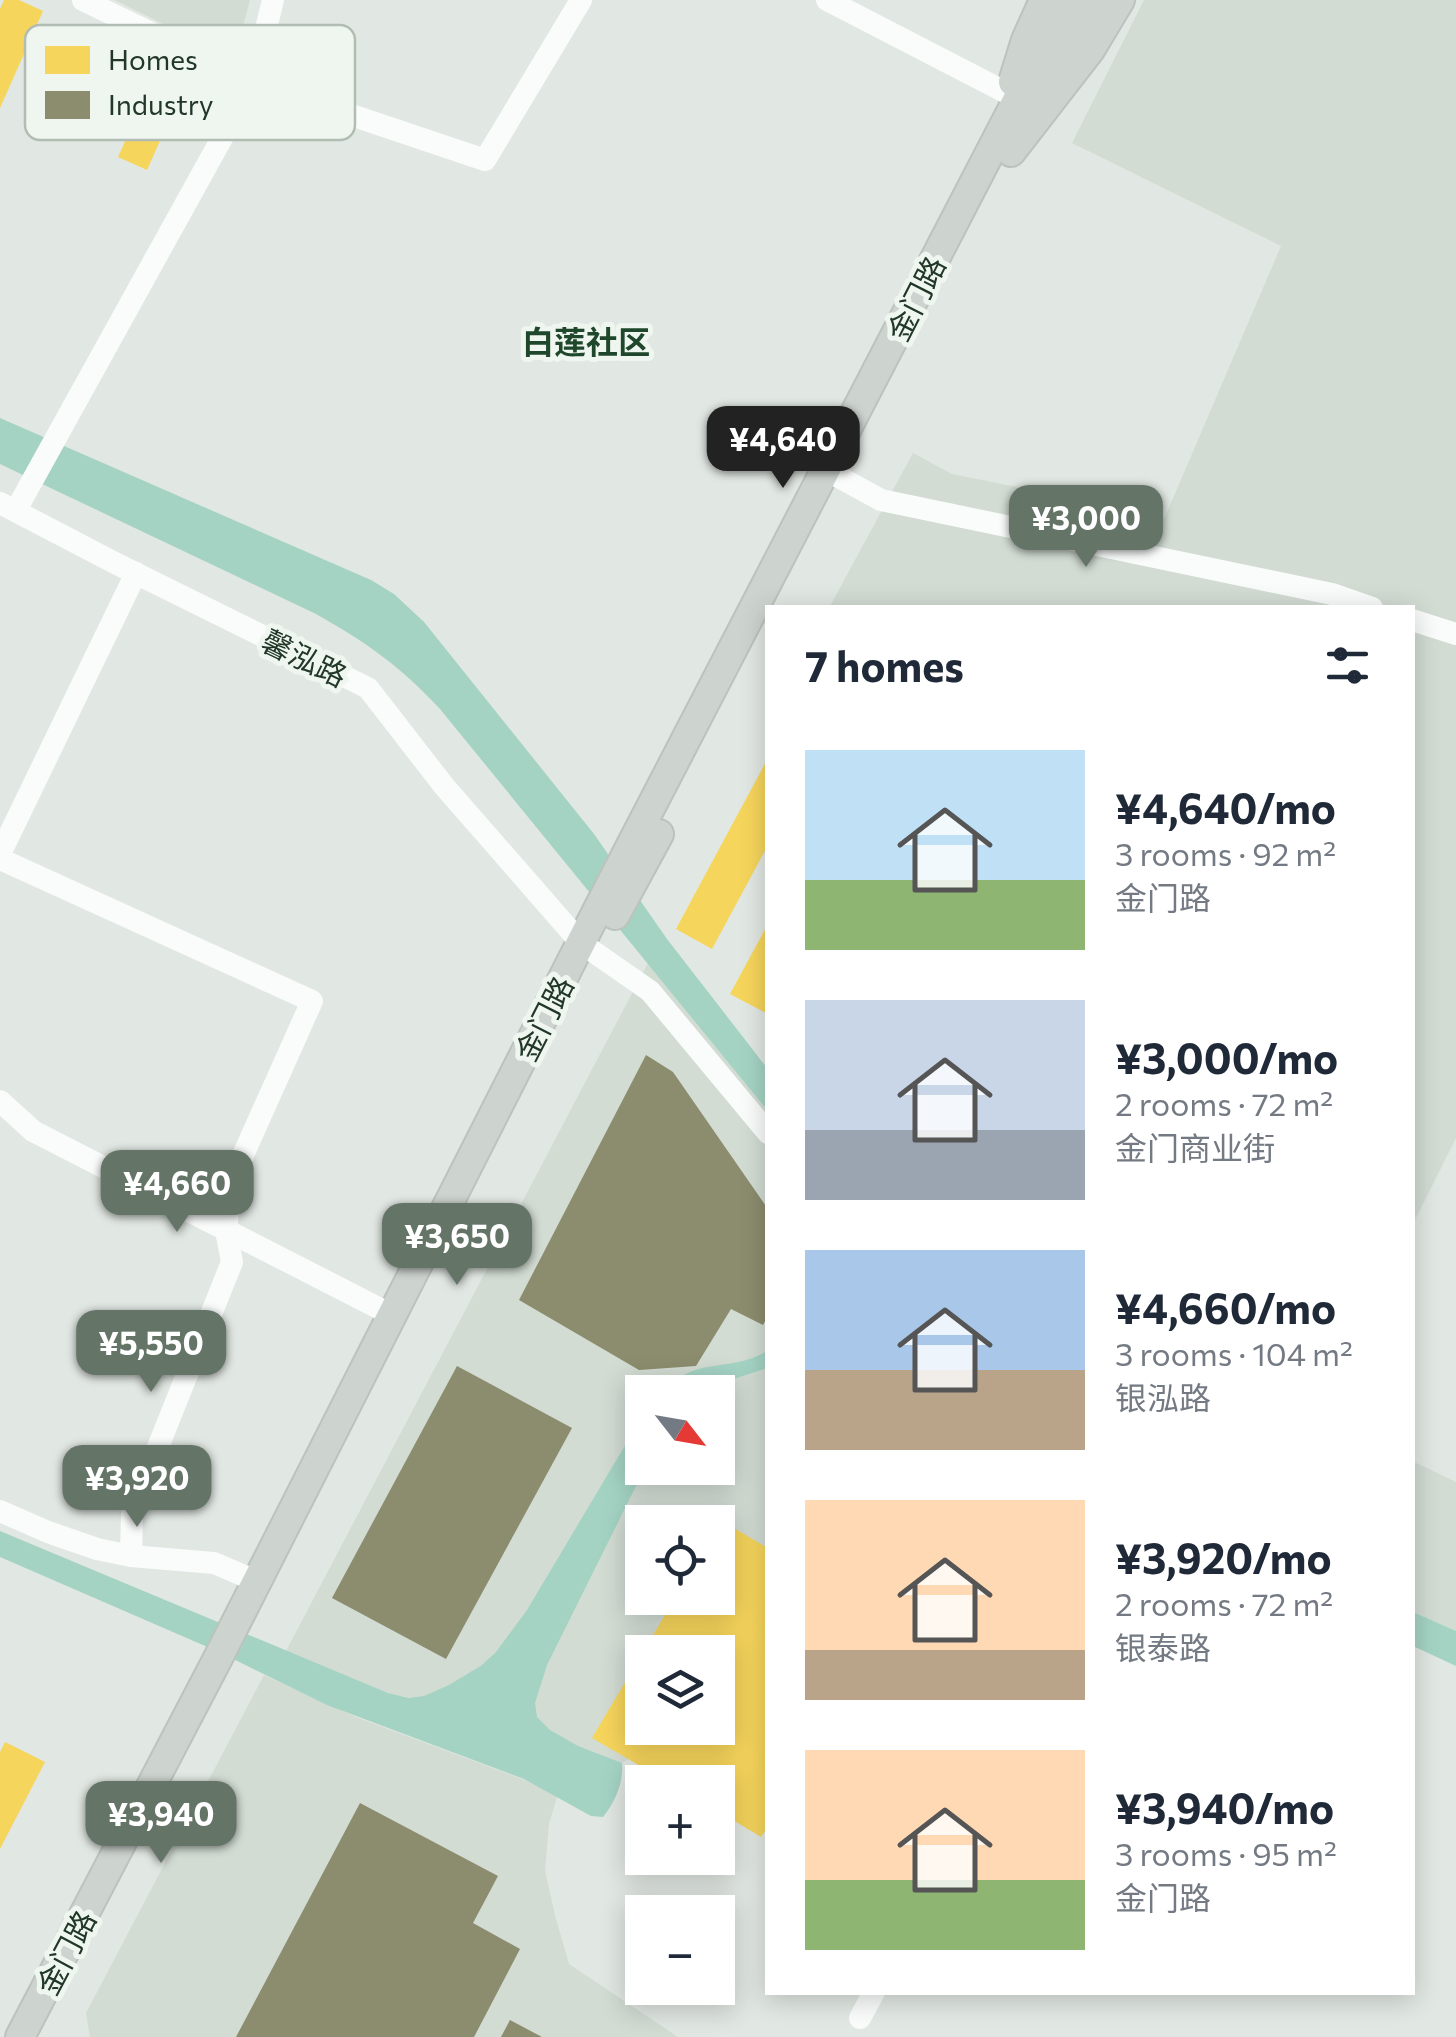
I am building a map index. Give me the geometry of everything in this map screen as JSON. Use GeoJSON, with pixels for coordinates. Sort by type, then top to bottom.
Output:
{"type":"FeatureCollection","features":[{"type":"Feature","properties":{"kind":"main road"},"geometry":{"type":"LineString","coordinates":[[1004,148],[1090,50],[1120,0]]}},
{"type":"Feature","properties":{"kind":"main road"},"geometry":{"type":"LineString","coordinates":[[1004,148],[1009,94],[1021,52],[1072,3]]}},
{"type":"Feature","properties":{"kind":"main road","name":"金门路"},"geometry":{"type":"LineString","coordinates":[[766,605],[1004,148],[1072,3]]}},
{"type":"Feature","properties":{"kind":"main road","name":"金门路"},"geometry":{"type":"LineString","coordinates":[[776,605],[834,474]]}},
{"type":"Feature","properties":{"kind":"main road","name":"金门路"},"geometry":{"type":"LineString","coordinates":[[628,873],[765,608]]}},
{"type":"Feature","properties":{"kind":"main road","name":"金门路"},"geometry":{"type":"LineString","coordinates":[[40,2037],[588,948],[765,627]]}},
{"type":"Feature","properties":{"kind":"main road","name":"金门路"},"geometry":{"type":"LineString","coordinates":[[246,1622],[256,1581],[392,1314],[588,948]]}},
{"type":"Feature","properties":{"kind":"main road","name":"金门路"},"geometry":{"type":"LineString","coordinates":[[20,2037],[225,1664]]}},
{"type":"Feature","properties":{"kind":"street"},"geometry":{"type":"LineString","coordinates":[[83,0],[135,25]]}},
{"type":"Feature","properties":{"kind":"street"},"geometry":{"type":"LineString","coordinates":[[267,25],[273,0]]}},
{"type":"Feature","properties":{"kind":"street"},"geometry":{"type":"LineString","coordinates":[[355,116],[485,160],[581,0]]}},
{"type":"Feature","properties":{"kind":"street"},"geometry":{"type":"LineString","coordinates":[[828,0],[1009,94]]}},
{"type":"Feature","properties":{"kind":"street"},"geometry":{"type":"LineString","coordinates":[[14,501],[57,439],[221,140]]}},
{"type":"Feature","properties":{"kind":"street"},"geometry":{"type":"LineString","coordinates":[[834,474],[880,500],[1332,594],[1363,605]]}},
{"type":"Feature","properties":{"kind":"street","name":"馨泓路"},"geometry":{"type":"LineString","coordinates":[[14,501],[136,573],[368,688],[444,786],[588,948],[650,991],[765,1129]]}},
{"type":"Feature","properties":{"kind":"street"},"geometry":{"type":"LineString","coordinates":[[131,1556],[132,1512],[232,1262],[226,1231],[231,1182],[312,1000],[0,856],[136,573]]}},
{"type":"Feature","properties":{"kind":"street"},"geometry":{"type":"LineString","coordinates":[[1415,621],[1456,634]]}},
{"type":"Feature","properties":{"kind":"street"},"geometry":{"type":"LineString","coordinates":[[0,1101],[33,1131],[392,1314]]}},
{"type":"Feature","properties":{"kind":"street"},"geometry":{"type":"LineString","coordinates":[[0,1511],[80,1544],[131,1556],[214,1563],[256,1581]]}},
{"type":"Feature","properties":{"kind":"street"},"geometry":{"type":"LineString","coordinates":[[860,2018],[872,1995]]}},
{"type":"Feature","properties":{"kind":"shaded area"},"geometry":{"type":"Polygon","coordinates":[[[115,0],[250,0],[243,25],[165,25],[115,0]]]}},
{"type":"Feature","properties":{"kind":"shaded area"},"geometry":{"type":"Polygon","coordinates":[[[1144,0],[1456,0],[1456,1138],[1415,1220],[1415,605],[831,605],[913,453],[952,474],[1165,517],[1281,246],[1072,143],[1144,0]]]}},
{"type":"Feature","properties":{"kind":"shaded area"},"geometry":{"type":"Polygon","coordinates":[[[0,418],[371,580],[394,594],[424,622],[594,834],[667,939],[765,1065],[765,1108],[440,709],[396,667],[314,613],[0,464],[0,418]]]}},
{"type":"Feature","properties":{"kind":"shaded area"},"geometry":{"type":"Polygon","coordinates":[[[648,963],[765,1108],[765,1826],[735,1808],[735,1765],[660,1765],[639,1753],[622,1763],[585,1749],[557,1797],[549,1824],[545,1871],[569,1964],[678,2037],[90,2037],[86,2013],[264,1675],[356,1717],[538,1785],[564,1739],[550,1730],[388,1693],[286,1651],[648,963]]]}},
{"type":"Feature","properties":{"kind":"shaded area"},"geometry":{"type":"Polygon","coordinates":[[[765,1352],[765,1369],[735,1379],[735,1375],[684,1375],[701,1368],[739,1362],[765,1352]]]}},
{"type":"Feature","properties":{"kind":"shaded area"},"geometry":{"type":"Polygon","coordinates":[[[625,1446],[625,1485],[637,1485],[547,1665],[535,1703],[537,1717],[550,1730],[622,1763],[618,1791],[603,1817],[591,1816],[524,1779],[327,1705],[219,1652],[0,1557],[0,1531],[388,1693],[409,1698],[449,1685],[482,1665],[527,1610],[625,1446]]]}},
{"type":"Feature","properties":{"kind":"shaded area"},"geometry":{"type":"Polygon","coordinates":[[[1415,1462],[1456,1482],[1456,1631],[1415,1613],[1415,1462]]]}},
{"type":"Feature","properties":{"kind":"shaded area"},"geometry":{"type":"Polygon","coordinates":[[[1415,1613],[1456,1631],[1456,1666],[1415,1647],[1415,1613]]]}},
{"type":"Feature","properties":{"kind":"building: Homes"},"geometry":{"type":"Polygon","coordinates":[[[4,0],[19,0],[43,11],[37,25],[25,25],[25,52],[0,108],[0,9],[4,0]]]}},
{"type":"Feature","properties":{"kind":"building: Homes"},"geometry":{"type":"Polygon","coordinates":[[[126,140],[160,140],[147,170],[118,157],[126,140]]]}},
{"type":"Feature","properties":{"kind":"building: Homes"},"geometry":{"type":"Polygon","coordinates":[[[765,764],[765,851],[712,949],[676,929],[765,764]]]}},
{"type":"Feature","properties":{"kind":"building: Homes"},"geometry":{"type":"Polygon","coordinates":[[[765,930],[765,1012],[730,994],[765,930]]]}},
{"type":"Feature","properties":{"kind":"building: Homes"},"geometry":{"type":"Polygon","coordinates":[[[735,1529],[765,1546],[765,1831],[761,1837],[735,1821],[735,1765],[639,1765],[592,1738],[625,1683],[625,1745],[735,1745],[735,1635],[653,1635],[665,1615],[735,1615],[735,1529]]]}},
{"type":"Feature","properties":{"kind":"building: Homes"},"geometry":{"type":"Polygon","coordinates":[[[5,1742],[45,1762],[0,1849],[0,1752],[5,1742]]]}},
{"type":"Feature","properties":{"kind":"building: Industry"},"geometry":{"type":"Polygon","coordinates":[[[646,1055],[673,1072],[765,1205],[765,1321],[763,1325],[731,1309],[696,1366],[639,1370],[519,1300],[646,1055]]]}},
{"type":"Feature","properties":{"kind":"building: Industry"},"geometry":{"type":"Polygon","coordinates":[[[457,1366],[572,1428],[446,1659],[332,1598],[457,1366]]]}},
{"type":"Feature","properties":{"kind":"building: Industry"},"geometry":{"type":"Polygon","coordinates":[[[360,1803],[498,1876],[473,1923],[520,1949],[474,2037],[236,2037],[360,1803]]]}},
{"type":"Feature","properties":{"kind":"building: Industry"},"geometry":{"type":"Polygon","coordinates":[[[510,2020],[542,2037],[501,2037],[510,2020]]]}},
{"type":"Feature","properties":{"kind":"district","name":"白莲社区"},"geometry":{"type":"Point","coordinates":[586,341]}}]}
